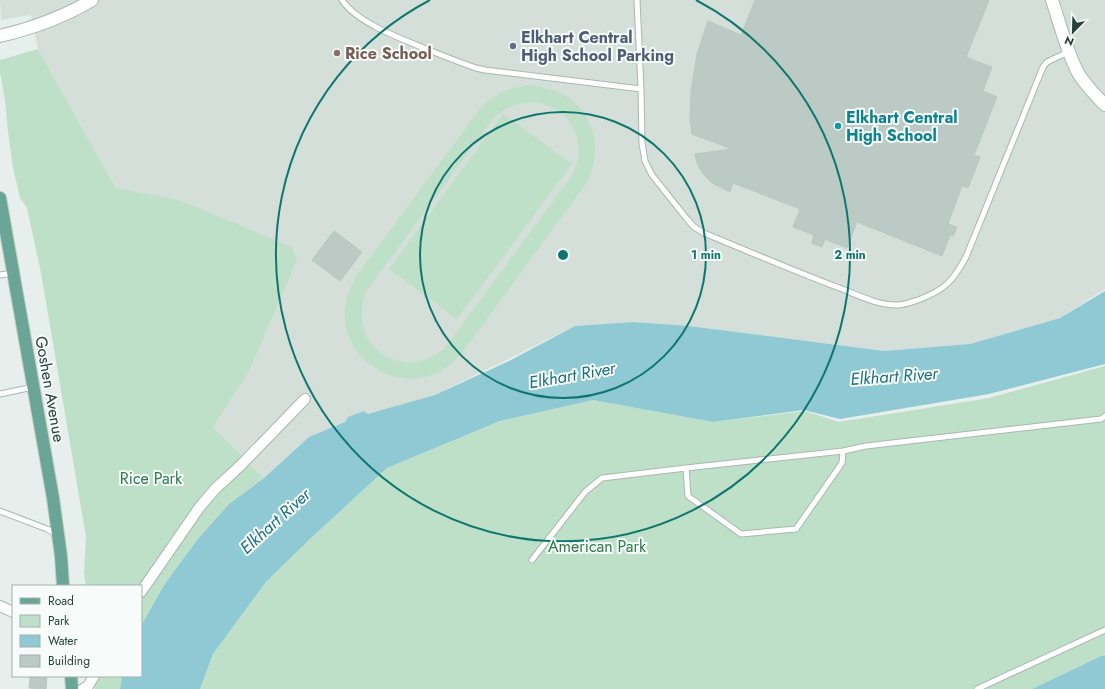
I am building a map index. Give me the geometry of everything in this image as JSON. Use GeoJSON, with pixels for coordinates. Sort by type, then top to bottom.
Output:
{"type":"FeatureCollection","features":[{"type":"Feature","properties":{"kind":"main road"},"geometry":{"type":"LineString","coordinates":[[0,36],[23,31],[54,20],[92,0]]}},
{"type":"Feature","properties":{"kind":"main road"},"geometry":{"type":"LineString","coordinates":[[1052,0],[1068,52],[1078,72],[1092,92],[1105,105]]}},
{"type":"Feature","properties":{"kind":"main road","name":"Goshen Avenue"},"geometry":{"type":"LineString","coordinates":[[0,198],[53,498],[63,585]]}},
{"type":"Feature","properties":{"kind":"main road"},"geometry":{"type":"LineString","coordinates":[[71,677],[72,689]]}},
{"type":"Feature","properties":{"kind":"street"},"geometry":{"type":"LineString","coordinates":[[142,591],[203,503],[215,489],[240,466],[305,399]]}},
{"type":"Feature","properties":{"kind":"street"},"geometry":{"type":"LineString","coordinates":[[0,606],[12,612]]}},
{"type":"Feature","properties":{"kind":"street"},"geometry":{"type":"LineString","coordinates":[[83,689],[88,686],[93,677]]}},
{"type":"Feature","properties":{"kind":"lane"},"geometry":{"type":"LineString","coordinates":[[342,0],[346,7],[356,15],[386,32],[476,68],[641,89]]}},
{"type":"Feature","properties":{"kind":"lane"},"geometry":{"type":"LineString","coordinates":[[637,0],[642,143],[644,161],[652,175],[687,220],[694,227],[704,233],[880,304],[899,305],[930,296],[946,286],[958,272],[966,257],[1043,67],[1047,62],[1068,52]]}},
{"type":"Feature","properties":{"kind":"lane"},"geometry":{"type":"LineString","coordinates":[[0,275],[13,273]]}},
{"type":"Feature","properties":{"kind":"lane"},"geometry":{"type":"LineString","coordinates":[[0,394],[33,387]]}},
{"type":"Feature","properties":{"kind":"lane"},"geometry":{"type":"LineString","coordinates":[[532,560],[585,492],[602,478],[843,451],[874,445],[1101,419],[1105,416]]}},
{"type":"Feature","properties":{"kind":"lane"},"geometry":{"type":"LineString","coordinates":[[686,468],[688,496],[741,534],[796,529],[842,463],[843,451]]}},
{"type":"Feature","properties":{"kind":"lane"},"geometry":{"type":"LineString","coordinates":[[0,511],[58,535]]}},
{"type":"Feature","properties":{"kind":"lane"},"geometry":{"type":"LineString","coordinates":[[977,689],[1105,630]]}},
{"type":"Feature","properties":{"kind":"shaded area","name":"Elkhart Central High School"},"geometry":{"type":"Polygon","coordinates":[[[0,0],[1105,0],[1105,289],[1060,318],[970,344],[884,351],[689,326],[633,322],[575,326],[435,395],[345,422],[309,437],[264,478],[213,427],[116,188],[38,49],[31,15],[1,20],[0,0]]]}},
{"type":"Feature","properties":{"kind":"green space","name":"Rice Park"},"geometry":{"type":"Polygon","coordinates":[[[38,49],[116,188],[179,200],[292,247],[297,260],[249,371],[213,427],[264,478],[229,504],[197,540],[164,585],[142,624],[142,585],[86,585],[84,573],[86,537],[41,273],[27,208],[20,198],[13,168],[5,100],[0,73],[0,60],[38,49]]]}},
{"type":"Feature","properties":{"kind":"green space"},"geometry":{"type":"Polygon","coordinates":[[[529,85],[548,88],[564,95],[576,104],[586,116],[593,130],[595,146],[594,163],[588,181],[462,353],[454,361],[441,371],[425,377],[409,379],[379,371],[367,362],[356,350],[349,337],[345,322],[346,302],[357,275],[479,110],[501,93],[521,86],[529,85]],[[530,102],[514,105],[500,113],[492,120],[366,292],[362,311],[364,328],[370,342],[381,353],[395,360],[410,362],[427,359],[444,349],[573,174],[579,148],[577,136],[565,116],[544,104],[530,102]]]}},
{"type":"Feature","properties":{"kind":"green space"},"geometry":{"type":"Polygon","coordinates":[[[503,114],[572,164],[457,319],[389,269],[503,114]]]}},
{"type":"Feature","properties":{"kind":"green space","name":"American Park"},"geometry":{"type":"Polygon","coordinates":[[[1105,366],[1105,654],[1032,689],[200,689],[213,654],[266,582],[387,468],[500,421],[593,400],[713,422],[805,411],[839,422],[989,398],[1105,366]]]}},
{"type":"Feature","properties":{"kind":"green space"},"geometry":{"type":"Polygon","coordinates":[[[94,677],[122,677],[120,689],[95,689],[94,677]]]}},
{"type":"Feature","properties":{"kind":"water","name":"Elkhart River"},"geometry":{"type":"Polygon","coordinates":[[[1105,291],[1105,364],[989,394],[840,419],[804,410],[713,422],[593,400],[500,421],[387,468],[266,582],[213,654],[200,689],[120,689],[122,677],[142,677],[142,624],[164,585],[197,540],[229,504],[264,478],[309,437],[345,422],[348,417],[364,411],[368,414],[435,395],[511,360],[575,326],[633,322],[689,326],[884,351],[970,344],[1060,318],[1105,291]]]}},
{"type":"Feature","properties":{"kind":"water"},"geometry":{"type":"Polygon","coordinates":[[[1105,655],[1105,689],[1032,689],[1101,656],[1105,655]]]}},
{"type":"Feature","properties":{"kind":"building","name":"Elkhart Central High School"},"geometry":{"type":"Polygon","coordinates":[[[755,0],[989,0],[966,57],[992,67],[983,91],[997,97],[974,155],[980,157],[968,188],[962,186],[948,224],[957,227],[953,236],[950,235],[942,256],[857,222],[847,248],[825,239],[822,247],[812,243],[814,235],[793,227],[800,209],[733,183],[730,192],[712,183],[700,169],[695,154],[732,149],[692,134],[690,119],[691,91],[697,54],[708,21],[741,35],[755,0]]]}},
{"type":"Feature","properties":{"kind":"building"},"geometry":{"type":"Polygon","coordinates":[[[334,231],[362,252],[340,281],[312,260],[334,231]]]}},
{"type":"Feature","properties":{"kind":"building"},"geometry":{"type":"Polygon","coordinates":[[[30,677],[47,677],[46,689],[29,688],[30,677]]]}},
{"type":"Feature","properties":{"kind":"place","name":"Elkhart Central High School Parking"},"geometry":{"type":"Point","coordinates":[513,46]}},
{"type":"Feature","properties":{"kind":"place","name":"Rice School"},"geometry":{"type":"Point","coordinates":[337,53]}},
{"type":"Feature","properties":{"kind":"place","name":"Elkhart Central High School"},"geometry":{"type":"Point","coordinates":[838,126]}}]}
